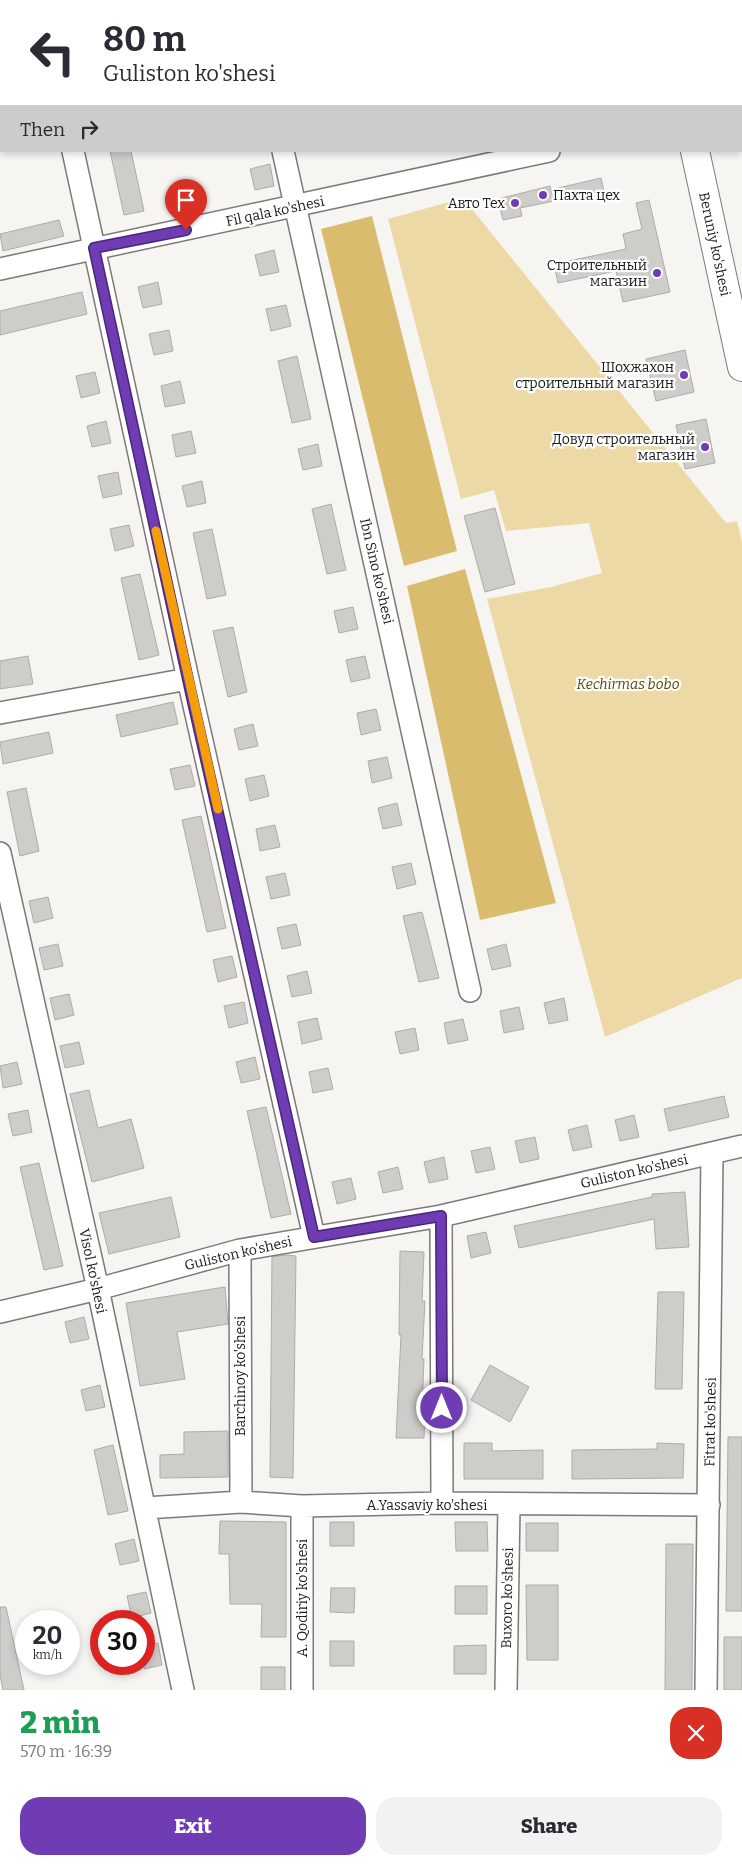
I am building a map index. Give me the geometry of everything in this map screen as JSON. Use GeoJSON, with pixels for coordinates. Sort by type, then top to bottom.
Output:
{"type":"FeatureCollection","features":[{"type":"Feature","properties":{"kind":"main road","name":"Beruniy ko'shesi"},"geometry":{"type":"LineString","coordinates":[[695,152],[742,367]]}},
{"type":"Feature","properties":{"kind":"street"},"geometry":{"type":"LineString","coordinates":[[73,152],[188,679],[314,1237]]}},
{"type":"Feature","properties":{"kind":"street","name":"Ibn Sino ko'shesi"},"geometry":{"type":"LineString","coordinates":[[283,152],[470,992]]}},
{"type":"Feature","properties":{"kind":"street","name":"Fil qala ko'shesi"},"geometry":{"type":"LineString","coordinates":[[0,270],[94,248],[296,207],[544,152]]}},
{"type":"Feature","properties":{"kind":"street"},"geometry":{"type":"LineString","coordinates":[[0,713],[188,679]]}},
{"type":"Feature","properties":{"kind":"street","name":"Visol ko'shesi"},"geometry":{"type":"LineString","coordinates":[[0,853],[98,1289],[182,1690]]}},
{"type":"Feature","properties":{"kind":"street","name":"Guliston ko'shesi"},"geometry":{"type":"LineString","coordinates":[[0,1312],[98,1289],[240,1250],[441,1216],[742,1146]]}},
{"type":"Feature","properties":{"kind":"street","name":"Fitrat ko'shesi"},"geometry":{"type":"LineString","coordinates":[[706,1690],[712,1153]]}},
{"type":"Feature","properties":{"kind":"street"},"geometry":{"type":"LineString","coordinates":[[441,1216],[442,1503]]}},
{"type":"Feature","properties":{"kind":"street","name":"Barchinoy ko'shesi"},"geometry":{"type":"LineString","coordinates":[[240,1250],[241,1502]]}},
{"type":"Feature","properties":{"kind":"street","name":"A.Yassaviy ko'shesi"},"geometry":{"type":"LineString","coordinates":[[145,1508],[241,1502],[302,1506],[442,1503],[709,1505]]}},
{"type":"Feature","properties":{"kind":"street","name":"Buxoro ko'shesi"},"geometry":{"type":"LineString","coordinates":[[506,1690],[509,1505]]}},
{"type":"Feature","properties":{"kind":"street","name":"A. Qodiriy ko'shesi"},"geometry":{"type":"LineString","coordinates":[[302,1506],[302,1690]]}},
{"type":"Feature","properties":{"kind":"green space","name":"Kechirmas bobo"},"geometry":{"type":"Polygon","coordinates":[[[463,198],[726,523],[737,521],[742,542],[742,978],[605,1037],[487,599],[551,587],[602,573],[589,523],[506,531],[494,490],[461,499],[388,219],[463,198]]]}},
{"type":"Feature","properties":{"kind":"shaded area"},"geometry":{"type":"Polygon","coordinates":[[[372,216],[457,551],[404,566],[321,229],[372,216]]]}},
{"type":"Feature","properties":{"kind":"shaded area"},"geometry":{"type":"Polygon","coordinates":[[[465,569],[556,903],[480,920],[407,586],[465,569]]]}},
{"type":"Feature","properties":{"kind":"building"},"geometry":{"type":"Polygon","coordinates":[[[110,152],[131,152],[144,211],[124,215],[110,152]]]}},
{"type":"Feature","properties":{"kind":"building"},"geometry":{"type":"Polygon","coordinates":[[[270,164],[274,186],[255,190],[250,169],[270,164]]]}},
{"type":"Feature","properties":{"kind":"building"},"geometry":{"type":"Polygon","coordinates":[[[601,178],[604,191],[561,200],[558,188],[601,178]]]}},
{"type":"Feature","properties":{"kind":"building"},"geometry":{"type":"Polygon","coordinates":[[[550,186],[554,201],[520,208],[522,216],[503,220],[498,199],[550,186]]]}},
{"type":"Feature","properties":{"kind":"building"},"geometry":{"type":"Polygon","coordinates":[[[649,200],[670,292],[623,302],[616,271],[558,283],[554,264],[626,249],[623,234],[642,229],[636,203],[649,200]]]}},
{"type":"Feature","properties":{"kind":"building"},"geometry":{"type":"Polygon","coordinates":[[[59,220],[64,236],[3,251],[0,234],[59,220]]]}},
{"type":"Feature","properties":{"kind":"building"},"geometry":{"type":"Polygon","coordinates":[[[274,250],[279,272],[260,276],[255,255],[274,250]]]}},
{"type":"Feature","properties":{"kind":"building"},"geometry":{"type":"Polygon","coordinates":[[[158,282],[162,304],[143,308],[138,287],[158,282]]]}},
{"type":"Feature","properties":{"kind":"building"},"geometry":{"type":"Polygon","coordinates":[[[82,292],[87,314],[0,335],[0,311],[82,292]]]}},
{"type":"Feature","properties":{"kind":"building"},"geometry":{"type":"Polygon","coordinates":[[[286,305],[291,326],[271,331],[266,309],[286,305]]]}},
{"type":"Feature","properties":{"kind":"building"},"geometry":{"type":"Polygon","coordinates":[[[169,330],[173,351],[154,355],[149,334],[169,330]]]}},
{"type":"Feature","properties":{"kind":"building"},"geometry":{"type":"Polygon","coordinates":[[[685,350],[694,392],[656,401],[646,359],[685,350]]]}},
{"type":"Feature","properties":{"kind":"building"},"geometry":{"type":"Polygon","coordinates":[[[297,356],[311,419],[292,423],[278,361],[297,356]]]}},
{"type":"Feature","properties":{"kind":"building"},"geometry":{"type":"Polygon","coordinates":[[[95,372],[100,393],[81,398],[76,376],[95,372]]]}},
{"type":"Feature","properties":{"kind":"building"},"geometry":{"type":"Polygon","coordinates":[[[180,381],[185,403],[165,407],[161,386],[180,381]]]}},
{"type":"Feature","properties":{"kind":"building"},"geometry":{"type":"Polygon","coordinates":[[[706,419],[715,463],[685,469],[676,425],[706,419]]]}},
{"type":"Feature","properties":{"kind":"building"},"geometry":{"type":"Polygon","coordinates":[[[106,421],[111,443],[92,447],[87,426],[106,421]]]}},
{"type":"Feature","properties":{"kind":"building"},"geometry":{"type":"Polygon","coordinates":[[[191,431],[196,453],[176,457],[172,435],[191,431]]]}},
{"type":"Feature","properties":{"kind":"building"},"geometry":{"type":"Polygon","coordinates":[[[318,444],[322,466],[303,470],[298,449],[318,444]]]}},
{"type":"Feature","properties":{"kind":"building"},"geometry":{"type":"Polygon","coordinates":[[[118,472],[122,494],[103,498],[98,476],[118,472]]]}},
{"type":"Feature","properties":{"kind":"building"},"geometry":{"type":"Polygon","coordinates":[[[202,481],[206,503],[187,507],[182,486],[202,481]]]}},
{"type":"Feature","properties":{"kind":"building"},"geometry":{"type":"Polygon","coordinates":[[[331,504],[346,570],[327,574],[312,509],[331,504]]]}},
{"type":"Feature","properties":{"kind":"building"},"geometry":{"type":"Polygon","coordinates":[[[495,508],[515,584],[485,592],[464,516],[495,508]]]}},
{"type":"Feature","properties":{"kind":"building"},"geometry":{"type":"Polygon","coordinates":[[[129,525],[134,546],[115,551],[110,529],[129,525]]]}},
{"type":"Feature","properties":{"kind":"building"},"geometry":{"type":"Polygon","coordinates":[[[212,529],[226,595],[207,599],[193,533],[212,529]]]}},
{"type":"Feature","properties":{"kind":"building"},"geometry":{"type":"Polygon","coordinates":[[[140,574],[159,655],[139,660],[121,578],[140,574]]]}},
{"type":"Feature","properties":{"kind":"building"},"geometry":{"type":"Polygon","coordinates":[[[353,607],[358,629],[339,633],[334,611],[353,607]]]}},
{"type":"Feature","properties":{"kind":"building"},"geometry":{"type":"Polygon","coordinates":[[[233,627],[247,692],[228,697],[213,631],[233,627]]]}},
{"type":"Feature","properties":{"kind":"building"},"geometry":{"type":"Polygon","coordinates":[[[28,656],[33,684],[0,689],[0,661],[28,656]]]}},
{"type":"Feature","properties":{"kind":"building"},"geometry":{"type":"Polygon","coordinates":[[[365,656],[370,678],[351,682],[346,660],[365,656]]]}},
{"type":"Feature","properties":{"kind":"building"},"geometry":{"type":"Polygon","coordinates":[[[173,702],[178,724],[121,737],[116,715],[173,702]]]}},
{"type":"Feature","properties":{"kind":"building"},"geometry":{"type":"Polygon","coordinates":[[[376,709],[381,730],[361,735],[357,713],[376,709]]]}},
{"type":"Feature","properties":{"kind":"building"},"geometry":{"type":"Polygon","coordinates":[[[253,724],[258,746],[239,750],[234,729],[253,724]]]}},
{"type":"Feature","properties":{"kind":"building"},"geometry":{"type":"Polygon","coordinates":[[[49,732],[53,753],[3,764],[0,742],[49,732]]]}},
{"type":"Feature","properties":{"kind":"building"},"geometry":{"type":"Polygon","coordinates":[[[387,757],[392,778],[372,783],[368,761],[387,757]]]}},
{"type":"Feature","properties":{"kind":"building"},"geometry":{"type":"Polygon","coordinates":[[[190,765],[195,786],[175,790],[170,769],[190,765]]]}},
{"type":"Feature","properties":{"kind":"building"},"geometry":{"type":"Polygon","coordinates":[[[264,775],[269,796],[250,801],[245,779],[264,775]]]}},
{"type":"Feature","properties":{"kind":"building"},"geometry":{"type":"Polygon","coordinates":[[[26,788],[39,851],[20,856],[7,792],[26,788]]]}},
{"type":"Feature","properties":{"kind":"building"},"geometry":{"type":"Polygon","coordinates":[[[397,803],[402,825],[383,829],[378,808],[397,803]]]}},
{"type":"Feature","properties":{"kind":"building"},"geometry":{"type":"Polygon","coordinates":[[[201,816],[226,928],[207,932],[182,820],[201,816]]]}},
{"type":"Feature","properties":{"kind":"building"},"geometry":{"type":"Polygon","coordinates":[[[275,825],[280,847],[260,851],[256,829],[275,825]]]}},
{"type":"Feature","properties":{"kind":"building"},"geometry":{"type":"Polygon","coordinates":[[[411,863],[416,884],[397,889],[392,867],[411,863]]]}},
{"type":"Feature","properties":{"kind":"building"},"geometry":{"type":"Polygon","coordinates":[[[285,873],[290,895],[271,899],[266,877],[285,873]]]}},
{"type":"Feature","properties":{"kind":"building"},"geometry":{"type":"Polygon","coordinates":[[[48,897],[53,918],[34,923],[29,901],[48,897]]]}},
{"type":"Feature","properties":{"kind":"building"},"geometry":{"type":"Polygon","coordinates":[[[422,912],[439,978],[419,982],[403,916],[422,912]]]}},
{"type":"Feature","properties":{"kind":"building"},"geometry":{"type":"Polygon","coordinates":[[[296,924],[301,945],[282,949],[277,928],[296,924]]]}},
{"type":"Feature","properties":{"kind":"building"},"geometry":{"type":"Polygon","coordinates":[[[58,944],[63,966],[44,970],[39,948],[58,944]]]}},
{"type":"Feature","properties":{"kind":"building"},"geometry":{"type":"Polygon","coordinates":[[[506,944],[511,966],[492,970],[487,949],[506,944]]]}},
{"type":"Feature","properties":{"kind":"building"},"geometry":{"type":"Polygon","coordinates":[[[232,956],[237,977],[218,982],[213,960],[232,956]]]}},
{"type":"Feature","properties":{"kind":"building"},"geometry":{"type":"Polygon","coordinates":[[[307,971],[312,993],[292,997],[287,976],[307,971]]]}},
{"type":"Feature","properties":{"kind":"building"},"geometry":{"type":"Polygon","coordinates":[[[69,994],[74,1015],[55,1020],[50,998],[69,994]]]}},
{"type":"Feature","properties":{"kind":"building"},"geometry":{"type":"Polygon","coordinates":[[[564,998],[568,1020],[549,1024],[544,1003],[564,998]]]}},
{"type":"Feature","properties":{"kind":"building"},"geometry":{"type":"Polygon","coordinates":[[[244,1002],[248,1023],[229,1028],[224,1006],[244,1002]]]}},
{"type":"Feature","properties":{"kind":"building"},"geometry":{"type":"Polygon","coordinates":[[[519,1007],[524,1029],[504,1033],[500,1011],[519,1007]]]}},
{"type":"Feature","properties":{"kind":"building"},"geometry":{"type":"Polygon","coordinates":[[[317,1018],[322,1039],[302,1044],[298,1022],[317,1018]]]}},
{"type":"Feature","properties":{"kind":"building"},"geometry":{"type":"Polygon","coordinates":[[[463,1019],[468,1040],[448,1044],[444,1023],[463,1019]]]}},
{"type":"Feature","properties":{"kind":"building"},"geometry":{"type":"Polygon","coordinates":[[[415,1028],[419,1050],[400,1054],[395,1032],[415,1028]]]}},
{"type":"Feature","properties":{"kind":"building"},"geometry":{"type":"Polygon","coordinates":[[[79,1042],[84,1064],[65,1068],[60,1046],[79,1042]]]}},
{"type":"Feature","properties":{"kind":"building"},"geometry":{"type":"Polygon","coordinates":[[[255,1057],[260,1079],[241,1083],[236,1062],[255,1057]]]}},
{"type":"Feature","properties":{"kind":"building"},"geometry":{"type":"Polygon","coordinates":[[[17,1062],[22,1084],[3,1088],[0,1066],[17,1062]]]}},
{"type":"Feature","properties":{"kind":"building"},"geometry":{"type":"Polygon","coordinates":[[[328,1068],[333,1089],[313,1093],[309,1072],[328,1068]]]}},
{"type":"Feature","properties":{"kind":"building"},"geometry":{"type":"Polygon","coordinates":[[[89,1090],[98,1128],[131,1119],[144,1168],[92,1182],[70,1094],[89,1090]]]}},
{"type":"Feature","properties":{"kind":"building"},"geometry":{"type":"Polygon","coordinates":[[[724,1096],[729,1117],[669,1131],[664,1109],[724,1096]]]}},
{"type":"Feature","properties":{"kind":"building"},"geometry":{"type":"Polygon","coordinates":[[[266,1107],[291,1214],[271,1218],[247,1111],[266,1107]]]}},
{"type":"Feature","properties":{"kind":"building"},"geometry":{"type":"Polygon","coordinates":[[[28,1110],[32,1132],[13,1136],[8,1114],[28,1110]]]}},
{"type":"Feature","properties":{"kind":"building"},"geometry":{"type":"Polygon","coordinates":[[[634,1115],[639,1137],[620,1141],[615,1120],[634,1115]]]}},
{"type":"Feature","properties":{"kind":"building"},"geometry":{"type":"Polygon","coordinates":[[[587,1125],[592,1147],[573,1151],[568,1130],[587,1125]]]}},
{"type":"Feature","properties":{"kind":"building"},"geometry":{"type":"Polygon","coordinates":[[[535,1137],[539,1159],[520,1163],[515,1141],[535,1137]]]}},
{"type":"Feature","properties":{"kind":"building"},"geometry":{"type":"Polygon","coordinates":[[[490,1147],[495,1169],[476,1173],[471,1151],[490,1147]]]}},
{"type":"Feature","properties":{"kind":"building"},"geometry":{"type":"Polygon","coordinates":[[[444,1157],[448,1179],[429,1183],[424,1162],[444,1157]]]}},
{"type":"Feature","properties":{"kind":"building"},"geometry":{"type":"Polygon","coordinates":[[[39,1163],[63,1266],[44,1270],[20,1167],[39,1163]]]}},
{"type":"Feature","properties":{"kind":"building"},"geometry":{"type":"Polygon","coordinates":[[[398,1167],[403,1189],[383,1193],[378,1172],[398,1167]]]}},
{"type":"Feature","properties":{"kind":"building"},"geometry":{"type":"Polygon","coordinates":[[[351,1178],[356,1199],[337,1204],[332,1182],[351,1178]]]}},
{"type":"Feature","properties":{"kind":"building"},"geometry":{"type":"Polygon","coordinates":[[[685,1192],[689,1247],[656,1249],[654,1219],[519,1248],[514,1226],[652,1197],[652,1194],[685,1192]]]}},
{"type":"Feature","properties":{"kind":"building"},"geometry":{"type":"Polygon","coordinates":[[[171,1197],[180,1237],[109,1254],[99,1213],[171,1197]]]}},
{"type":"Feature","properties":{"kind":"building"},"geometry":{"type":"Polygon","coordinates":[[[486,1232],[491,1253],[471,1258],[467,1236],[486,1232]]]}},
{"type":"Feature","properties":{"kind":"building"},"geometry":{"type":"Polygon","coordinates":[[[400,1251],[424,1252],[422,1301],[425,1301],[422,1409],[425,1409],[424,1438],[396,1438],[401,1335],[399,1335],[400,1251]]]}},
{"type":"Feature","properties":{"kind":"building"},"geometry":{"type":"Polygon","coordinates":[[[296,1256],[293,1478],[270,1477],[272,1257],[296,1256]]]}},
{"type":"Feature","properties":{"kind":"building"},"geometry":{"type":"Polygon","coordinates":[[[225,1287],[228,1324],[177,1332],[185,1379],[140,1386],[126,1303],[225,1287]]]}},
{"type":"Feature","properties":{"kind":"building"},"geometry":{"type":"Polygon","coordinates":[[[658,1292],[684,1292],[682,1389],[655,1389],[658,1292]]]}},
{"type":"Feature","properties":{"kind":"building"},"geometry":{"type":"Polygon","coordinates":[[[84,1317],[89,1339],[70,1343],[65,1322],[84,1317]]]}},
{"type":"Feature","properties":{"kind":"building"},"geometry":{"type":"Polygon","coordinates":[[[490,1365],[529,1387],[510,1422],[471,1400],[490,1365]]]}},
{"type":"Feature","properties":{"kind":"building"},"geometry":{"type":"Polygon","coordinates":[[[100,1385],[105,1407],[86,1411],[81,1390],[100,1385]]]}},
{"type":"Feature","properties":{"kind":"building"},"geometry":{"type":"Polygon","coordinates":[[[228,1431],[228,1477],[160,1478],[160,1455],[184,1454],[184,1432],[228,1431]]]}},
{"type":"Feature","properties":{"kind":"building"},"geometry":{"type":"Polygon","coordinates":[[[728,1437],[742,1437],[742,1611],[726,1611],[728,1437]]]}},
{"type":"Feature","properties":{"kind":"building"},"geometry":{"type":"Polygon","coordinates":[[[464,1443],[492,1443],[492,1451],[543,1450],[543,1479],[464,1479],[464,1443]]]}},
{"type":"Feature","properties":{"kind":"building"},"geometry":{"type":"Polygon","coordinates":[[[657,1443],[684,1444],[683,1478],[572,1479],[572,1450],[657,1449],[657,1443]]]}},
{"type":"Feature","properties":{"kind":"building"},"geometry":{"type":"Polygon","coordinates":[[[113,1445],[128,1511],[108,1515],[94,1450],[113,1445]]]}},
{"type":"Feature","properties":{"kind":"building"},"geometry":{"type":"Polygon","coordinates":[[[220,1521],[286,1522],[286,1637],[261,1637],[262,1604],[230,1604],[229,1554],[219,1554],[220,1521]]]}},
{"type":"Feature","properties":{"kind":"building"},"geometry":{"type":"Polygon","coordinates":[[[330,1522],[354,1522],[354,1546],[330,1546],[330,1522]]]}},
{"type":"Feature","properties":{"kind":"building"},"geometry":{"type":"Polygon","coordinates":[[[455,1522],[487,1522],[488,1551],[456,1551],[455,1522]]]}},
{"type":"Feature","properties":{"kind":"building"},"geometry":{"type":"Polygon","coordinates":[[[526,1523],[558,1523],[558,1551],[526,1551],[526,1523]]]}},
{"type":"Feature","properties":{"kind":"building"},"geometry":{"type":"Polygon","coordinates":[[[134,1539],[139,1561],[120,1565],[115,1544],[134,1539]]]}},
{"type":"Feature","properties":{"kind":"building"},"geometry":{"type":"Polygon","coordinates":[[[666,1544],[693,1544],[692,1690],[665,1690],[666,1544]]]}},
{"type":"Feature","properties":{"kind":"building"},"geometry":{"type":"Polygon","coordinates":[[[526,1585],[558,1585],[558,1660],[527,1660],[526,1585]]]}},
{"type":"Feature","properties":{"kind":"building"},"geometry":{"type":"Polygon","coordinates":[[[455,1586],[487,1586],[487,1614],[455,1614],[455,1586]]]}},
{"type":"Feature","properties":{"kind":"building"},"geometry":{"type":"Polygon","coordinates":[[[331,1588],[355,1588],[354,1613],[330,1612],[331,1588]]]}},
{"type":"Feature","properties":{"kind":"building"},"geometry":{"type":"Polygon","coordinates":[[[146,1592],[150,1610],[130,1610],[127,1596],[146,1592]]]}},
{"type":"Feature","properties":{"kind":"building"},"geometry":{"type":"Polygon","coordinates":[[[0,1607],[6,1607],[15,1648],[15,1675],[21,1675],[24,1690],[3,1690],[0,1675],[0,1607]]]}},
{"type":"Feature","properties":{"kind":"building"},"geometry":{"type":"Polygon","coordinates":[[[724,1637],[742,1637],[742,1690],[724,1690],[724,1637]]]}},
{"type":"Feature","properties":{"kind":"building"},"geometry":{"type":"Polygon","coordinates":[[[330,1641],[354,1641],[354,1666],[330,1666],[330,1641]]]}},
{"type":"Feature","properties":{"kind":"building"},"geometry":{"type":"Polygon","coordinates":[[[158,1643],[162,1665],[155,1667],[155,1644],[158,1643]]]}},
{"type":"Feature","properties":{"kind":"building"},"geometry":{"type":"Polygon","coordinates":[[[486,1645],[486,1674],[454,1674],[454,1646],[486,1645]]]}},
{"type":"Feature","properties":{"kind":"building"},"geometry":{"type":"Polygon","coordinates":[[[261,1667],[285,1667],[285,1690],[261,1690],[261,1667]]]}},
{"type":"Feature","properties":{"kind":"slow traffic"},"geometry":{"type":"LineString","coordinates":[[156,531],[218,809]]}},
{"type":"Feature","properties":{"kind":"place","name":"Пахта цех"},"geometry":{"type":"Point","coordinates":[543,195]}},
{"type":"Feature","properties":{"kind":"place","name":"Авто Тех"},"geometry":{"type":"Point","coordinates":[515,203]}},
{"type":"Feature","properties":{"kind":"place","name":"Строительный магазин"},"geometry":{"type":"Point","coordinates":[657,273]}},
{"type":"Feature","properties":{"kind":"place","name":"Шохжахон строительный магазин"},"geometry":{"type":"Point","coordinates":[684,375]}},
{"type":"Feature","properties":{"kind":"place","name":"Довуд строительный магазин"},"geometry":{"type":"Point","coordinates":[705,447]}},
{"type":"Feature","properties":{"kind":"route"},"geometry":{"type":"LineString","coordinates":[[186,230],[94,248],[192,698],[314,1237],[441,1216],[442,1408]]}}]}
